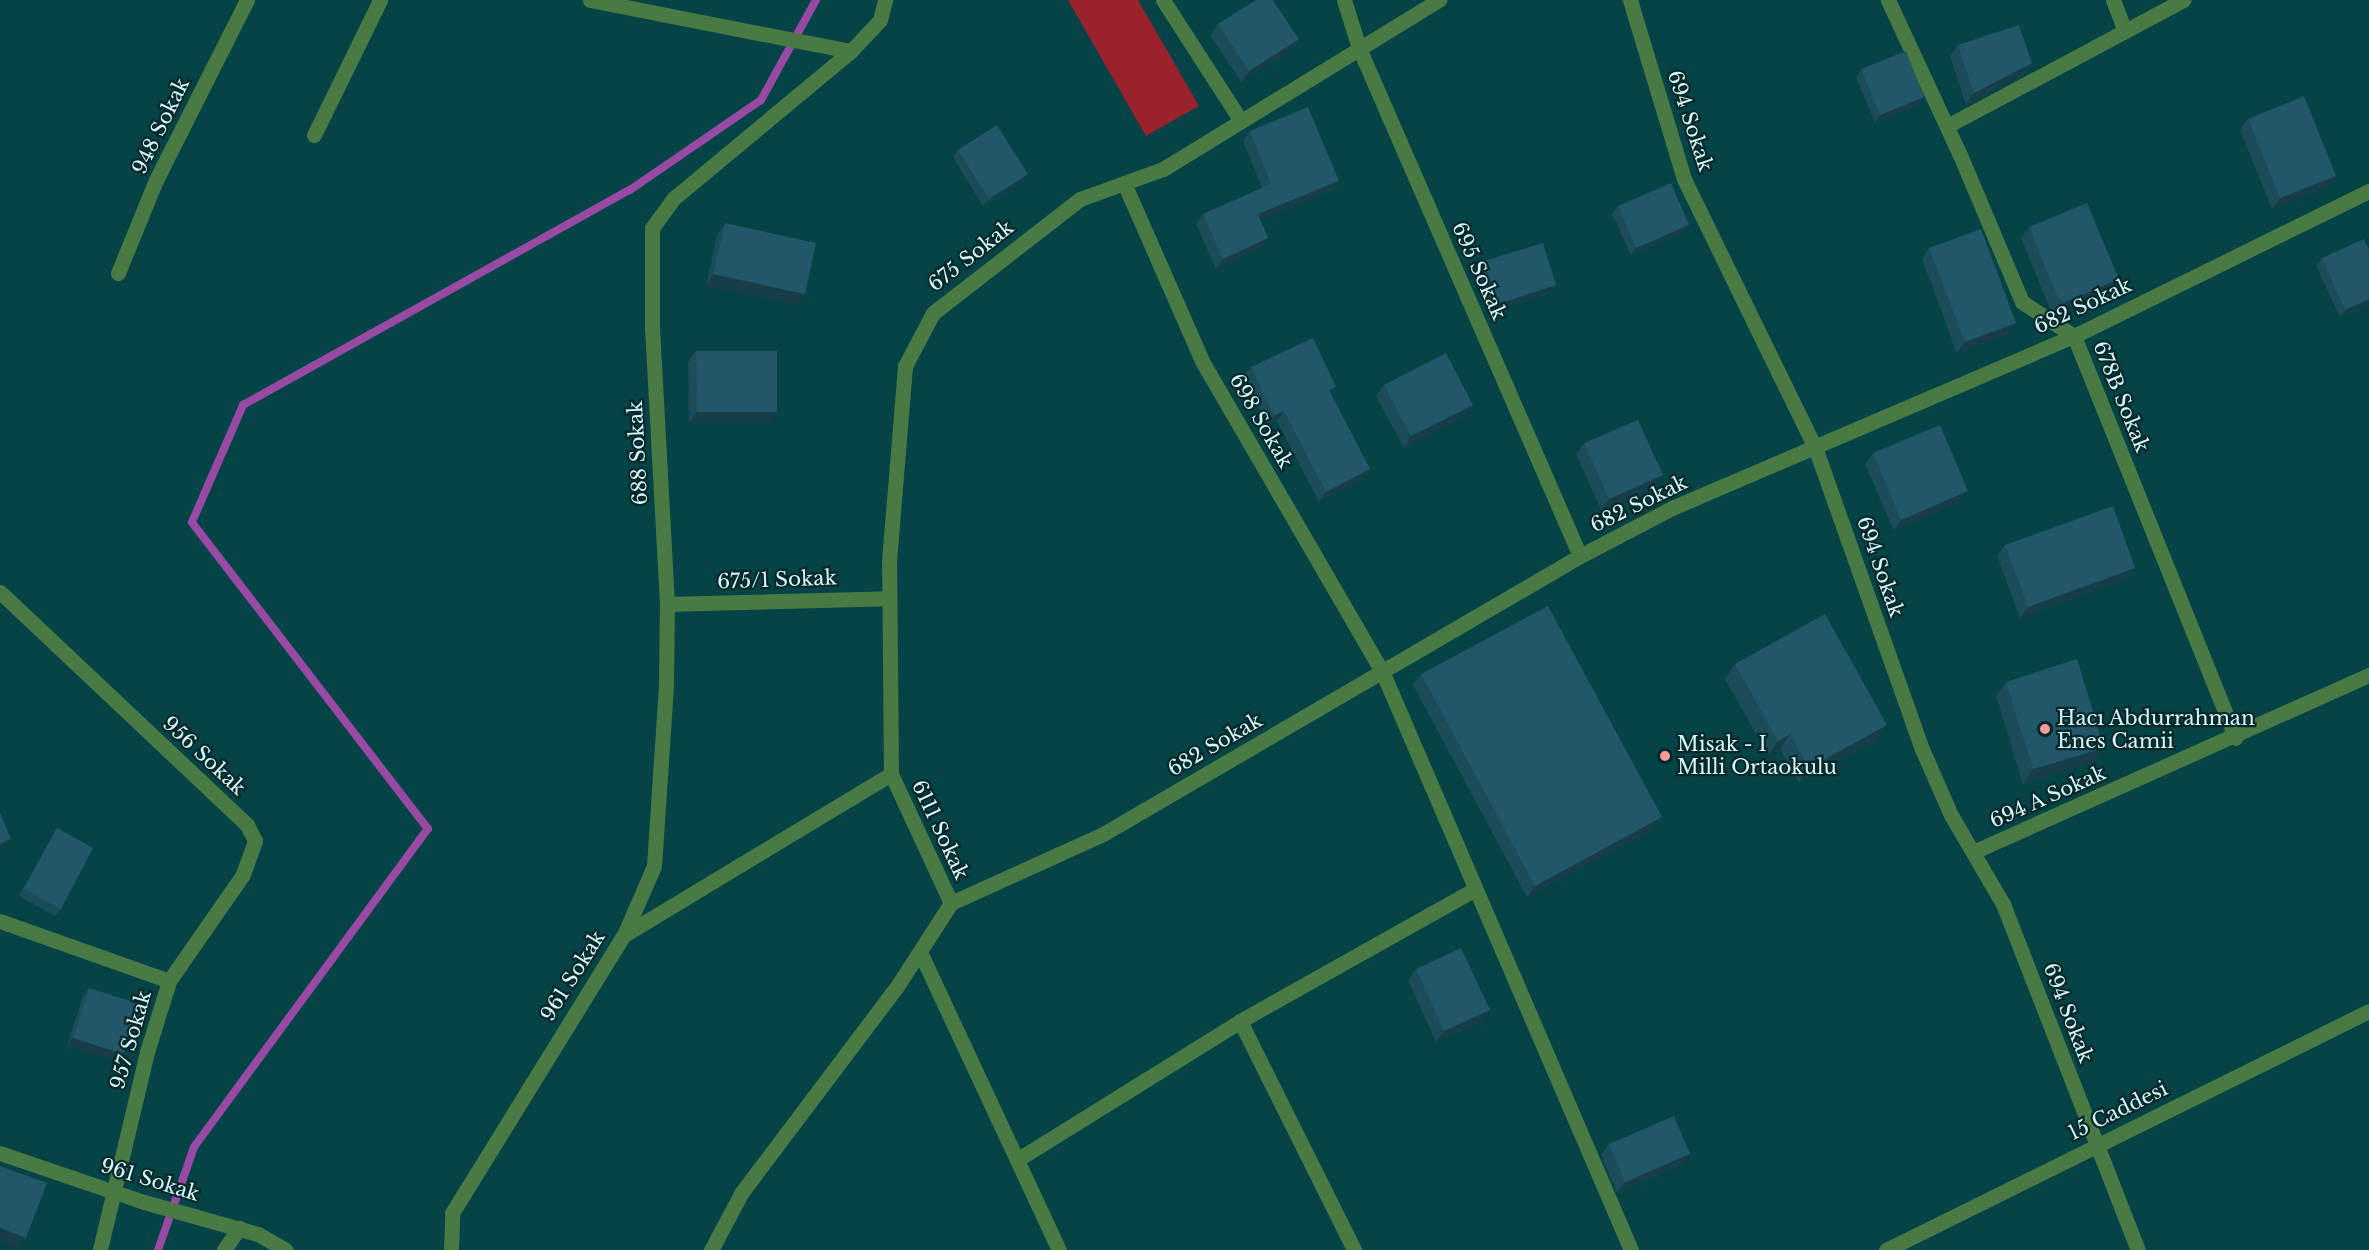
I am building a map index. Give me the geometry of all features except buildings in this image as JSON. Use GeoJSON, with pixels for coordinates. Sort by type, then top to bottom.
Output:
{"type":"FeatureCollection","features":[{"type":"Feature","properties":{"kind":"street","name":"948 Sokak"},"geometry":{"type":"LineString","coordinates":[[118,273],[156,180],[247,0]]}},
{"type":"Feature","properties":{"kind":"street"},"geometry":{"type":"LineString","coordinates":[[314,135],[380,0]]}},
{"type":"Feature","properties":{"kind":"street"},"geometry":{"type":"LineString","coordinates":[[590,0],[851,51]]}},
{"type":"Feature","properties":{"kind":"street","name":"688 Sokak"},"geometry":{"type":"LineString","coordinates":[[624,935],[654,866],[666,683],[667,604],[652,326],[652,228],[674,198],[851,51],[880,20],[885,0]]}},
{"type":"Feature","properties":{"kind":"street"},"geometry":{"type":"LineString","coordinates":[[1163,0],[1241,121]]}},
{"type":"Feature","properties":{"kind":"street","name":"695 Sokak"},"geometry":{"type":"LineString","coordinates":[[1344,0],[1359,48],[1580,556]]}},
{"type":"Feature","properties":{"kind":"street","name":"675 Sokak"},"geometry":{"type":"LineString","coordinates":[[891,774],[888,561],[906,366],[933,313],[1080,199],[1163,169],[1440,0]]}},
{"type":"Feature","properties":{"kind":"street","name":"694 Sokak"},"geometry":{"type":"LineString","coordinates":[[1630,0],[1684,178],[1816,450],[1922,749],[1973,852],[2003,904],[2138,1250]]}},
{"type":"Feature","properties":{"kind":"street","name":"678B Sokak"},"geometry":{"type":"LineString","coordinates":[[1888,0],[1947,126],[2022,302],[2074,336],[2236,738]]}},
{"type":"Feature","properties":{"kind":"street"},"geometry":{"type":"LineString","coordinates":[[2113,0],[2125,31]]}},
{"type":"Feature","properties":{"kind":"street"},"geometry":{"type":"LineString","coordinates":[[1947,126],[2183,0]]}},
{"type":"Feature","properties":{"kind":"street","name":"698 Sokak"},"geometry":{"type":"LineString","coordinates":[[1124,183],[1202,361],[1382,671],[1631,1250]]}},
{"type":"Feature","properties":{"kind":"street","name":"682 Sokak"},"geometry":{"type":"LineString","coordinates":[[951,903],[1103,834],[1580,556],[1672,508],[1816,450],[2074,336],[2369,191]]}},
{"type":"Feature","properties":{"kind":"street","name":"956 Sokak"},"geometry":{"type":"LineString","coordinates":[[0,592],[247,825],[255,841],[242,876],[169,981]]}},
{"type":"Feature","properties":{"kind":"street","name":"675/1 Sokak"},"geometry":{"type":"LineString","coordinates":[[667,604],[889,598]]}},
{"type":"Feature","properties":{"kind":"street","name":"694 A Sokak"},"geometry":{"type":"LineString","coordinates":[[1973,852],[2236,738],[2369,675]]}},
{"type":"Feature","properties":{"kind":"street","name":"6111 Sokak"},"geometry":{"type":"LineString","coordinates":[[891,774],[951,903]]}},
{"type":"Feature","properties":{"kind":"street","name":"961 Sokak"},"geometry":{"type":"LineString","coordinates":[[451,1250],[452,1213],[624,935],[891,774]]}},
{"type":"Feature","properties":{"kind":"street"},"geometry":{"type":"LineString","coordinates":[[1017,1160],[1240,1021],[1475,889]]}},
{"type":"Feature","properties":{"kind":"street"},"geometry":{"type":"LineString","coordinates":[[711,1250],[742,1192],[920,952],[951,903]]}},
{"type":"Feature","properties":{"kind":"street","name":"957 Sokak"},"geometry":{"type":"LineString","coordinates":[[0,921],[169,981],[147,1052],[100,1250]]}},
{"type":"Feature","properties":{"kind":"street"},"geometry":{"type":"LineString","coordinates":[[920,952],[1059,1250]]}},
{"type":"Feature","properties":{"kind":"street","name":"15 Caddesi"},"geometry":{"type":"LineString","coordinates":[[1886,1250],[2369,1011]]}},
{"type":"Feature","properties":{"kind":"street"},"geometry":{"type":"LineString","coordinates":[[1240,1021],[1354,1250]]}},
{"type":"Feature","properties":{"kind":"street","name":"961 Sokak"},"geometry":{"type":"LineString","coordinates":[[0,1153],[144,1202],[239,1228],[286,1250]]}},
{"type":"Feature","properties":{"kind":"street"},"geometry":{"type":"LineString","coordinates":[[224,1250],[239,1228]]}},
{"type":"Feature","properties":{"kind":"shaded area"},"geometry":{"type":"Polygon","coordinates":[[[1068,0],[1138,0],[1199,106],[1146,136],[1068,0]]]}},
{"type":"Feature","properties":{"kind":"waterway"},"geometry":{"type":"LineString","coordinates":[[158,1250],[194,1147],[428,829],[192,522],[243,405],[630,190],[761,100],[816,0]]}},
{"type":"Feature","properties":{"kind":"place","name":"Hacı Abdurrahman Enes Camii"},"geometry":{"type":"Point","coordinates":[2045,729]}},
{"type":"Feature","properties":{"kind":"place","name":"Misak - I Milli Ortaokulu"},"geometry":{"type":"Point","coordinates":[1665,756]}}]}
